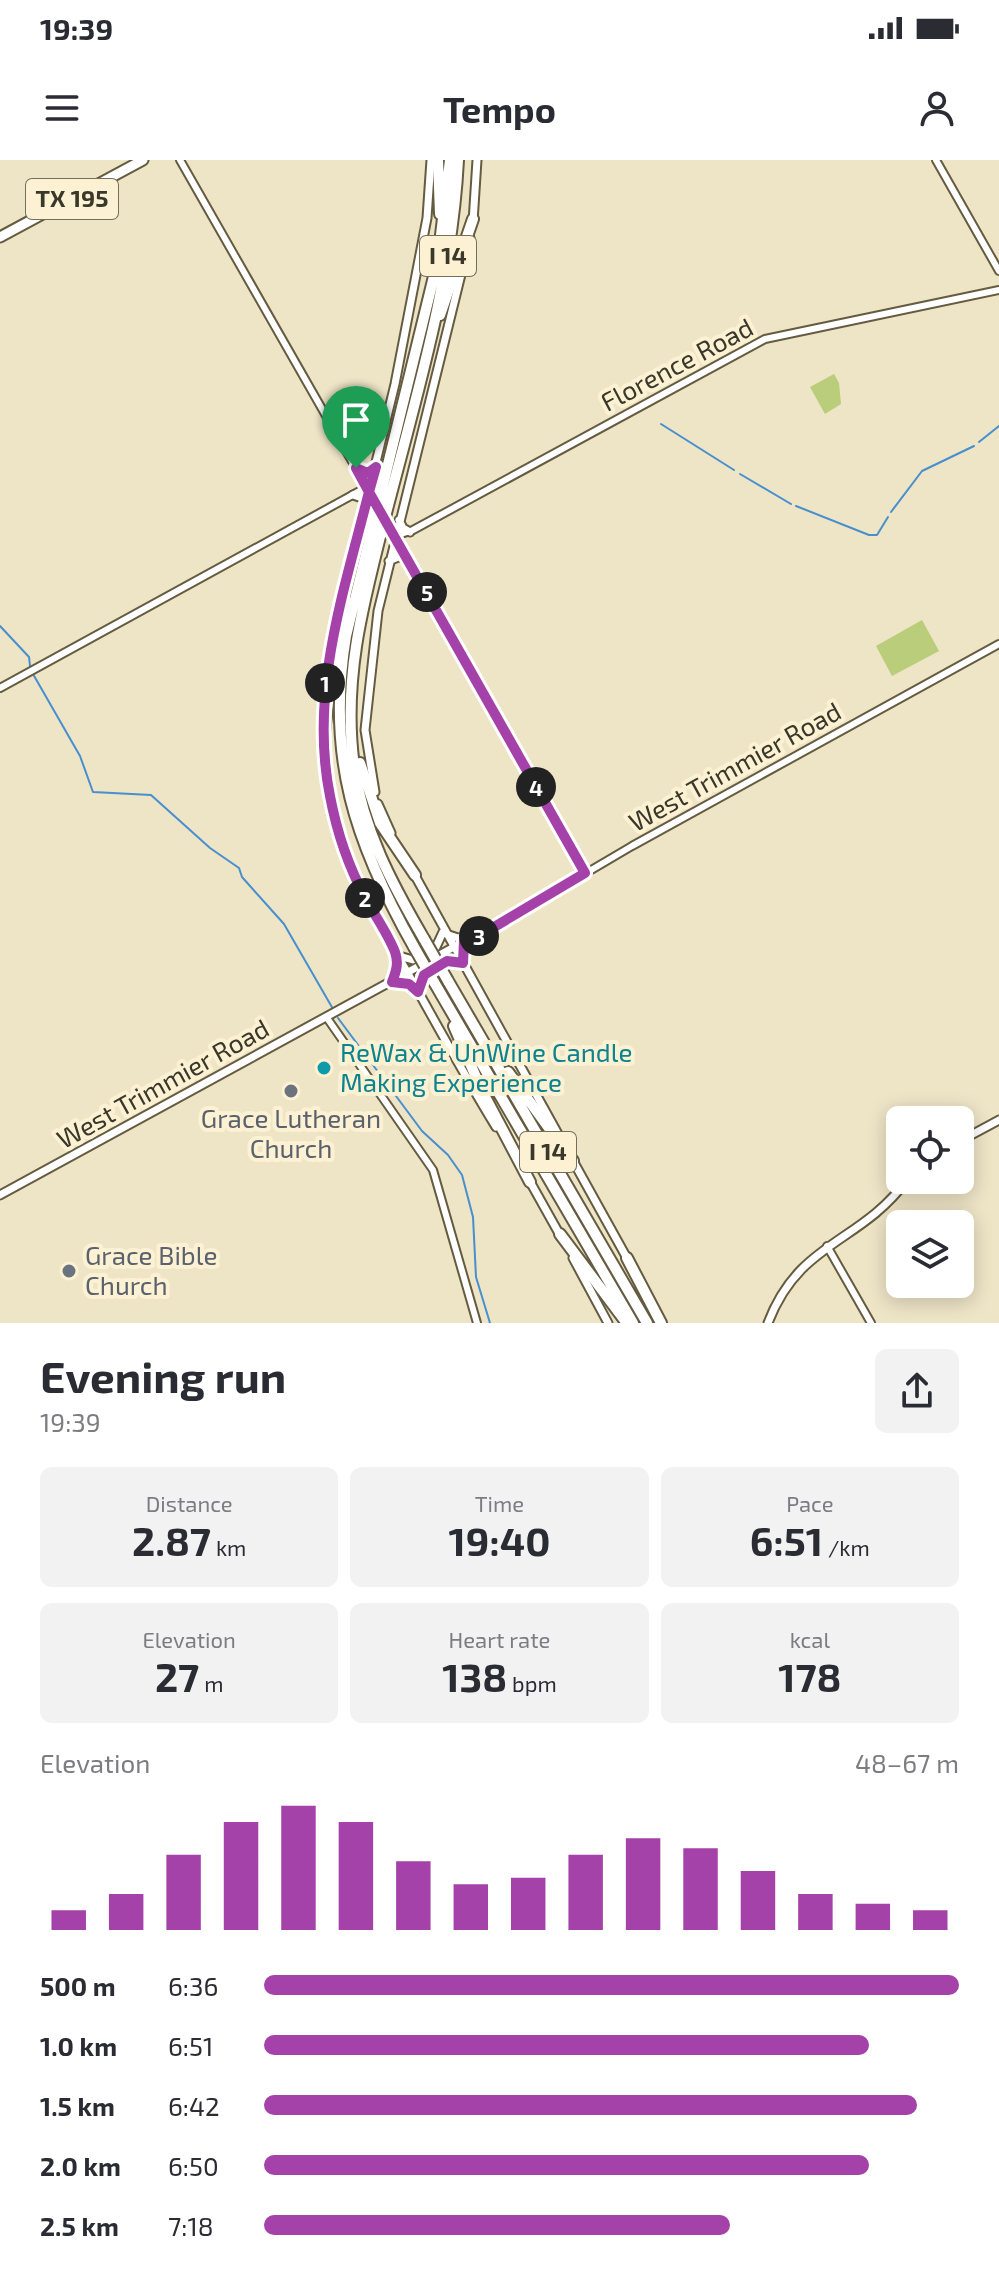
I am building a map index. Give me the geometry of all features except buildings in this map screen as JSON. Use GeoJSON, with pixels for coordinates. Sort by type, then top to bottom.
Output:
{"type":"FeatureCollection","features":[{"type":"Feature","properties":{"kind":"highway","name":"TX 195"},"geometry":{"type":"LineString","coordinates":[[0,237],[143,160]]}},
{"type":"Feature","properties":{"kind":"highway"},"geometry":{"type":"LineString","coordinates":[[438,160],[438,260]]}},
{"type":"Feature","properties":{"kind":"highway","name":"I 14"},"geometry":{"type":"LineString","coordinates":[[450,160],[438,260],[341,669],[341,756],[359,837],[386,897],[633,1323]]}},
{"type":"Feature","properties":{"kind":"highway","name":"I 14"},"geometry":{"type":"LineString","coordinates":[[458,160],[449,251],[361,615],[350,690],[354,767],[369,826],[388,875],[647,1323]]}},
{"type":"Feature","properties":{"kind":"highway"},"geometry":{"type":"LineString","coordinates":[[425,351],[473,219]]}},
{"type":"Feature","properties":{"kind":"highway"},"geometry":{"type":"LineString","coordinates":[[323,739],[334,657],[369,522],[375,517]]}},
{"type":"Feature","properties":{"kind":"highway"},"geometry":{"type":"LineString","coordinates":[[350,690],[357,750],[371,800],[392,845],[415,875]]}},
{"type":"Feature","properties":{"kind":"highway"},"geometry":{"type":"LineString","coordinates":[[442,995],[468,1062],[530,1182]]}},
{"type":"Feature","properties":{"kind":"highway"},"geometry":{"type":"LineString","coordinates":[[480,1035],[573,1161]]}},
{"type":"Feature","properties":{"kind":"highway"},"geometry":{"type":"LineString","coordinates":[[560,1234],[626,1323]]}},
{"type":"Feature","properties":{"kind":"highway"},"geometry":{"type":"LineString","coordinates":[[627,1258],[664,1323]]}},
{"type":"Feature","properties":{"kind":"main road"},"geometry":{"type":"LineString","coordinates":[[431,160],[422,251],[376,467],[329,658],[323,739],[329,791],[342,845],[365,898],[560,1234],[608,1323]]}},
{"type":"Feature","properties":{"kind":"main road"},"geometry":{"type":"LineString","coordinates":[[477,160],[473,219],[399,520],[393,532],[373,637],[366,742],[377,801],[444,929],[627,1258]]}},
{"type":"Feature","properties":{"kind":"main road"},"geometry":{"type":"LineString","coordinates":[[356,468],[368,473],[376,467]]}},
{"type":"Feature","properties":{"kind":"main road"},"geometry":{"type":"LineString","coordinates":[[353,495],[362,498],[366,506]]}},
{"type":"Feature","properties":{"kind":"main road"},"geometry":{"type":"LineString","coordinates":[[399,520],[410,532]]}},
{"type":"Feature","properties":{"kind":"main road"},"geometry":{"type":"LineString","coordinates":[[389,561],[407,559]]}},
{"type":"Feature","properties":{"kind":"main road"},"geometry":{"type":"LineString","coordinates":[[395,952],[403,960],[413,960],[441,943],[444,929]]}},
{"type":"Feature","properties":{"kind":"main road"},"geometry":{"type":"LineString","coordinates":[[444,929],[467,939],[463,963]]}},
{"type":"Feature","properties":{"kind":"main road","name":"West Trimmier Road"},"geometry":{"type":"LineString","coordinates":[[0,1195],[454,947]]}},
{"type":"Feature","properties":{"kind":"main road"},"geometry":{"type":"LineString","coordinates":[[395,952],[397,965],[392,982],[417,990]]}},
{"type":"Feature","properties":{"kind":"main road"},"geometry":{"type":"LineString","coordinates":[[417,990],[424,975],[447,961],[463,963]]}},
{"type":"Feature","properties":{"kind":"main road"},"geometry":{"type":"LineString","coordinates":[[974,1133],[999,1120]]}},
{"type":"Feature","properties":{"kind":"main road"},"geometry":{"type":"LineString","coordinates":[[768,1323],[792,1278],[827,1246],[874,1219],[895,1194]]}},
{"type":"Feature","properties":{"kind":"street"},"geometry":{"type":"LineString","coordinates":[[180,160],[585,873]]}},
{"type":"Feature","properties":{"kind":"street"},"geometry":{"type":"LineString","coordinates":[[936,160],[999,271]]}},
{"type":"Feature","properties":{"kind":"street","name":"Florence Road"},"geometry":{"type":"LineString","coordinates":[[393,532],[410,532],[765,339],[999,290]]}},
{"type":"Feature","properties":{"kind":"street"},"geometry":{"type":"LineString","coordinates":[[0,688],[353,495],[368,490]]}},
{"type":"Feature","properties":{"kind":"street","name":"West Trimmier Road"},"geometry":{"type":"LineString","coordinates":[[467,939],[474,939],[491,926],[585,873],[999,644]]}},
{"type":"Feature","properties":{"kind":"street","name":"West Trimmier Road"},"geometry":{"type":"LineString","coordinates":[[454,947],[478,929],[491,926]]}},
{"type":"Feature","properties":{"kind":"street"},"geometry":{"type":"LineString","coordinates":[[327,1018],[433,1170],[477,1323]]}},
{"type":"Feature","properties":{"kind":"street"},"geometry":{"type":"LineString","coordinates":[[827,1246],[871,1323]]}},
{"type":"Feature","properties":{"kind":"green space"},"geometry":{"type":"Polygon","coordinates":[[[834,374],[839,383],[841,404],[825,414],[810,387],[834,374]]]}},
{"type":"Feature","properties":{"kind":"green space"},"geometry":{"type":"Polygon","coordinates":[[[922,620],[939,651],[892,676],[876,646],[922,620]]]}},
{"type":"Feature","properties":{"kind":"waterway"},"geometry":{"type":"LineString","coordinates":[[661,424],[734,470]]}},
{"type":"Feature","properties":{"kind":"waterway"},"geometry":{"type":"LineString","coordinates":[[979,442],[999,426]]}},
{"type":"Feature","properties":{"kind":"waterway"},"geometry":{"type":"LineString","coordinates":[[891,512],[922,471],[974,446]]}},
{"type":"Feature","properties":{"kind":"waterway"},"geometry":{"type":"LineString","coordinates":[[740,474],[791,504]]}},
{"type":"Feature","properties":{"kind":"waterway"},"geometry":{"type":"LineString","coordinates":[[796,506],[869,535],[877,535],[888,517]]}},
{"type":"Feature","properties":{"kind":"waterway"},"geometry":{"type":"LineString","coordinates":[[0,626],[29,657],[30,666]]}},
{"type":"Feature","properties":{"kind":"waterway"},"geometry":{"type":"LineString","coordinates":[[33,674],[80,756],[93,792],[151,795],[210,848],[239,868],[242,877],[284,924],[333,1009]]}},
{"type":"Feature","properties":{"kind":"waterway"},"geometry":{"type":"LineString","coordinates":[[338,1018],[422,1131],[448,1155],[462,1175],[473,1217],[476,1277],[490,1323]]}},
{"type":"Feature","properties":{"kind":"place","name":"ReWax & UnWine Candle Making Experience"},"geometry":{"type":"Point","coordinates":[324,1068]}},
{"type":"Feature","properties":{"kind":"place","name":"Grace Lutheran Church"},"geometry":{"type":"Point","coordinates":[291,1091]}},
{"type":"Feature","properties":{"kind":"place","name":"Grace Bible Church"},"geometry":{"type":"Point","coordinates":[69,1271]}},
{"type":"Feature","properties":{"kind":"route"},"geometry":{"type":"LineString","coordinates":[[356,468],[368,473],[376,467],[369,492],[585,873],[491,926],[474,939],[464,940],[463,963],[447,961],[424,975],[420,979],[418,992],[409,984],[392,982],[397,965],[395,952],[365,898],[342,845],[325,766],[323,703],[327,673],[369,492],[356,468]]}}]}
